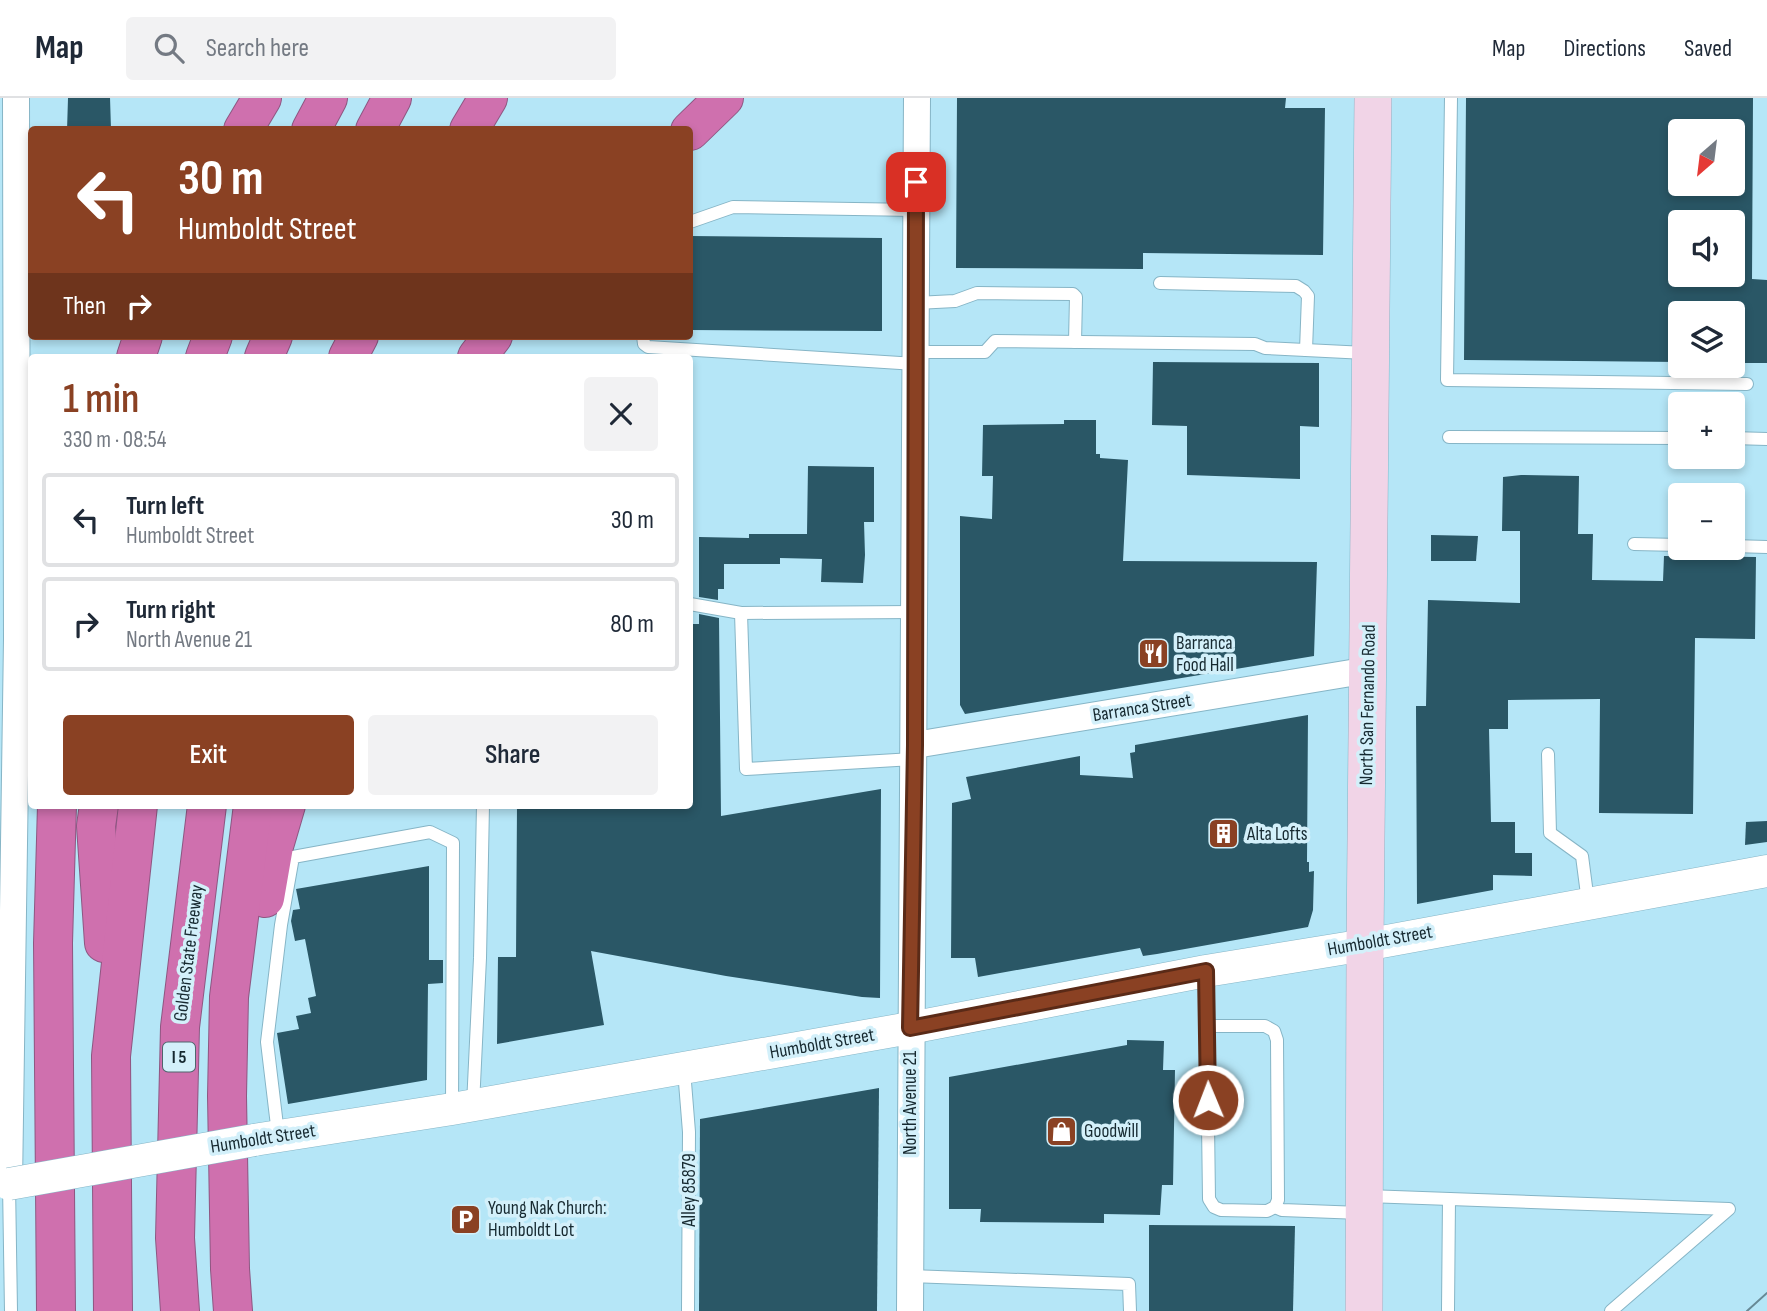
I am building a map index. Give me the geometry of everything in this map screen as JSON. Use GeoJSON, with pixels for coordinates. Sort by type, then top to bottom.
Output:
{"type":"FeatureCollection","features":[{"type":"Feature","properties":{"kind":"highway"},"geometry":{"type":"LineString","coordinates":[[245,126],[261,98]]}},
{"type":"Feature","properties":{"kind":"highway"},"geometry":{"type":"LineString","coordinates":[[314,126],[328,98]]}},
{"type":"Feature","properties":{"kind":"highway"},"geometry":{"type":"LineString","coordinates":[[377,126],[392,98]]}},
{"type":"Feature","properties":{"kind":"highway"},"geometry":{"type":"LineString","coordinates":[[470,126],[488,98]]}},
{"type":"Feature","properties":{"kind":"highway"},"geometry":{"type":"LineString","coordinates":[[693,128],[724,98]]}},
{"type":"Feature","properties":{"kind":"highway"},"geometry":{"type":"LineString","coordinates":[[479,354],[490,340]]}},
{"type":"Feature","properties":{"kind":"highway"},"geometry":{"type":"LineString","coordinates":[[56,1311],[53,943],[57,809]]}},
{"type":"Feature","properties":{"kind":"highway"},"geometry":{"type":"LineString","coordinates":[[98,809],[96,826],[111,1056],[113,1311]]}},
{"type":"Feature","properties":{"kind":"highway"},"geometry":{"type":"LineString","coordinates":[[111,1056],[137,809]]}},
{"type":"Feature","properties":{"kind":"highway","name":"Golden State Freeway"},"geometry":{"type":"LineString","coordinates":[[180,1311],[175,1238],[180,1027],[207,809]]}},
{"type":"Feature","properties":{"kind":"highway"},"geometry":{"type":"LineString","coordinates":[[233,1311],[227,1096],[229,997],[252,809]]}},
{"type":"Feature","properties":{"kind":"highway"},"geometry":{"type":"LineString","coordinates":[[227,1096],[274,846],[285,809]]}},
{"type":"Feature","properties":{"kind":"main road","name":"North San Fernando Road"},"geometry":{"type":"LineString","coordinates":[[1364,1311],[1373,98]]}},
{"type":"Feature","properties":{"kind":"street"},"geometry":{"type":"LineString","coordinates":[[4,1185],[8,132],[16,98]]}},
{"type":"Feature","properties":{"kind":"street","name":"North Avenue 21"},"geometry":{"type":"LineString","coordinates":[[910,1311],[917,98]]}},
{"type":"Feature","properties":{"kind":"street","name":"Barranca Street"},"geometry":{"type":"LineString","coordinates":[[914,752],[1368,670]]}},
{"type":"Feature","properties":{"kind":"street","name":"Humboldt Street"},"geometry":{"type":"LineString","coordinates":[[4,1185],[910,1028],[1206,971],[1365,945],[1767,871]]}},
{"type":"Feature","properties":{"kind":"lane"},"geometry":{"type":"LineString","coordinates":[[1451,98],[1447,380],[1747,384]]}},
{"type":"Feature","properties":{"kind":"lane"},"geometry":{"type":"LineString","coordinates":[[693,221],[733,207],[916,210]]}},
{"type":"Feature","properties":{"kind":"lane"},"geometry":{"type":"LineString","coordinates":[[1160,283],[1296,286],[1308,296],[1306,350]]}},
{"type":"Feature","properties":{"kind":"lane"},"geometry":{"type":"LineString","coordinates":[[916,303],[955,301],[977,293],[1068,293],[1076,298],[1075,342]]}},
{"type":"Feature","properties":{"kind":"lane"},"geometry":{"type":"LineString","coordinates":[[644,340],[648,347],[916,358],[985,352],[995,341],[1255,344],[1265,348],[1370,353]]}},
{"type":"Feature","properties":{"kind":"lane"},"geometry":{"type":"LineString","coordinates":[[1449,437],[1668,438]]}},
{"type":"Feature","properties":{"kind":"lane"},"geometry":{"type":"LineString","coordinates":[[1745,438],[1767,439]]}},
{"type":"Feature","properties":{"kind":"lane"},"geometry":{"type":"LineString","coordinates":[[1634,544],[1668,545]]}},
{"type":"Feature","properties":{"kind":"lane"},"geometry":{"type":"LineString","coordinates":[[1745,546],[1767,547]]}},
{"type":"Feature","properties":{"kind":"lane"},"geometry":{"type":"LineString","coordinates":[[693,605],[741,613],[915,612]]}},
{"type":"Feature","properties":{"kind":"lane"},"geometry":{"type":"LineString","coordinates":[[741,613],[746,769],[914,752]]}},
{"type":"Feature","properties":{"kind":"lane"},"geometry":{"type":"LineString","coordinates":[[1548,754],[1549,833],[1582,856],[1588,902]]}},
{"type":"Feature","properties":{"kind":"lane"},"geometry":{"type":"LineString","coordinates":[[462,1107],[480,958],[483,809]]}},
{"type":"Feature","properties":{"kind":"lane"},"geometry":{"type":"LineString","coordinates":[[266,1138],[267,1042],[281,925],[293,857],[430,832],[453,843],[462,1107]]}},
{"type":"Feature","properties":{"kind":"lane"},"geometry":{"type":"LineString","coordinates":[[1206,971],[1209,1199],[1214,1208],[1221,1210],[1268,1211],[1275,1207],[1278,1200],[1277,1040],[1274,1031],[1265,1026],[1207,1026]]}},
{"type":"Feature","properties":{"kind":"lane","name":"Alley 85879"},"geometry":{"type":"LineString","coordinates":[[683,1068],[689,1132],[688,1311]]}},
{"type":"Feature","properties":{"kind":"lane"},"geometry":{"type":"LineString","coordinates":[[4,1185],[11,1311]]}},
{"type":"Feature","properties":{"kind":"lane"},"geometry":{"type":"LineString","coordinates":[[1448,1311],[1449,1199]]}},
{"type":"Feature","properties":{"kind":"lane"},"geometry":{"type":"LineString","coordinates":[[1275,1207],[1289,1211],[1449,1199],[1729,1209],[1611,1311]]}},
{"type":"Feature","properties":{"kind":"lane"},"geometry":{"type":"LineString","coordinates":[[910,1276],[1129,1284],[1130,1311]]}},
{"type":"Feature","properties":{"kind":"building"},"geometry":{"type":"Polygon","coordinates":[[[68,98],[110,98],[111,126],[67,126],[68,98]]]}},
{"type":"Feature","properties":{"kind":"building"},"geometry":{"type":"Polygon","coordinates":[[[957,98],[1286,98],[1285,108],[1325,108],[1323,255],[1143,253],[1143,269],[956,268],[957,98]]]}},
{"type":"Feature","properties":{"kind":"building"},"geometry":{"type":"Polygon","coordinates":[[[1466,98],[1753,98],[1752,279],[1767,280],[1767,363],[1745,363],[1745,301],[1668,301],[1668,362],[1464,360],[1466,98]]]}},
{"type":"Feature","properties":{"kind":"building"},"geometry":{"type":"Polygon","coordinates":[[[693,236],[882,238],[882,331],[693,330],[693,236]]]}},
{"type":"Feature","properties":{"kind":"building"},"geometry":{"type":"Polygon","coordinates":[[[1153,362],[1319,363],[1319,427],[1300,426],[1300,479],[1187,475],[1187,426],[1152,425],[1153,362]]]}},
{"type":"Feature","properties":{"kind":"building"},"geometry":{"type":"Polygon","coordinates":[[[1064,420],[1096,420],[1096,454],[1100,454],[1100,458],[1128,460],[1123,561],[1317,562],[1314,656],[965,714],[960,705],[960,516],[992,519],[993,476],[982,476],[983,425],[1064,424],[1064,420]]]}},
{"type":"Feature","properties":{"kind":"building"},"geometry":{"type":"Polygon","coordinates":[[[808,466],[874,467],[874,522],[864,522],[863,583],[821,582],[822,559],[780,558],[780,564],[724,564],[724,589],[718,589],[718,600],[699,597],[699,537],[749,538],[749,534],[807,534],[808,466]]]}},
{"type":"Feature","properties":{"kind":"building"},"geometry":{"type":"Polygon","coordinates":[[[1579,476],[1578,534],[1593,534],[1592,580],[1663,581],[1664,556],[1668,556],[1668,560],[1745,560],[1745,557],[1756,557],[1755,639],[1695,638],[1693,814],[1599,813],[1600,699],[1508,700],[1508,729],[1489,729],[1491,822],[1515,822],[1515,853],[1532,853],[1532,876],[1493,875],[1493,890],[1417,904],[1416,706],[1426,706],[1428,600],[1520,603],[1520,531],[1502,531],[1503,477],[1579,476]]]}},
{"type":"Feature","properties":{"kind":"building"},"geometry":{"type":"Polygon","coordinates":[[[1431,535],[1478,536],[1476,561],[1431,561],[1431,535]]]}},
{"type":"Feature","properties":{"kind":"building"},"geometry":{"type":"Polygon","coordinates":[[[699,614],[719,618],[721,816],[881,789],[880,998],[726,976],[591,951],[604,1025],[497,1044],[498,957],[516,957],[517,809],[693,809],[693,624],[699,624],[699,614]]]}},
{"type":"Feature","properties":{"kind":"building"},"geometry":{"type":"Polygon","coordinates":[[[1308,715],[1307,862],[1309,872],[1314,871],[1313,910],[1308,927],[1143,956],[1140,948],[978,977],[975,958],[951,958],[952,803],[971,799],[966,777],[1080,756],[1080,775],[1133,778],[1130,753],[1135,752],[1135,745],[1308,715]]]}},
{"type":"Feature","properties":{"kind":"building"},"geometry":{"type":"Polygon","coordinates":[[[1767,821],[1767,842],[1745,845],[1746,822],[1767,821]]]}},
{"type":"Feature","properties":{"kind":"building"},"geometry":{"type":"Polygon","coordinates":[[[429,866],[429,960],[443,960],[443,983],[428,984],[427,1080],[288,1104],[277,1033],[299,1029],[296,1016],[311,1013],[308,998],[316,996],[305,939],[295,941],[291,921],[293,910],[300,909],[296,889],[429,866]]]}},
{"type":"Feature","properties":{"kind":"building","name":"Goodwill"},"geometry":{"type":"Polygon","coordinates":[[[1127,1040],[1164,1041],[1163,1070],[1175,1070],[1173,1185],[1162,1185],[1160,1215],[1104,1214],[1104,1223],[980,1222],[981,1209],[949,1209],[949,1077],[1127,1045],[1127,1040]]]}},
{"type":"Feature","properties":{"kind":"building"},"geometry":{"type":"Polygon","coordinates":[[[879,1088],[877,1311],[699,1311],[700,1119],[879,1088]]]}},
{"type":"Feature","properties":{"kind":"building"},"geometry":{"type":"Polygon","coordinates":[[[1149,1225],[1295,1226],[1293,1311],[1149,1311],[1149,1225]]]}},
{"type":"Feature","properties":{"kind":"tram line"},"geometry":{"type":"LineString","coordinates":[[1747,1311],[1767,1293]]}},
{"type":"Feature","properties":{"kind":"place","name":"Barranca Food Hall"},"geometry":{"type":"Point","coordinates":[1153,654]}},
{"type":"Feature","properties":{"kind":"place","name":"Alta Lofts"},"geometry":{"type":"Point","coordinates":[1224,834]}},
{"type":"Feature","properties":{"kind":"place","name":"Goodwill"},"geometry":{"type":"Point","coordinates":[1061,1131]}},
{"type":"Feature","properties":{"kind":"place","name":"Young Nak Church: Humboldt Lot"},"geometry":{"type":"Point","coordinates":[465,1219]}},
{"type":"Feature","properties":{"kind":"route"},"geometry":{"type":"LineString","coordinates":[[916,182],[915,745],[910,1028],[1206,971],[1208,1100]]}}]}
